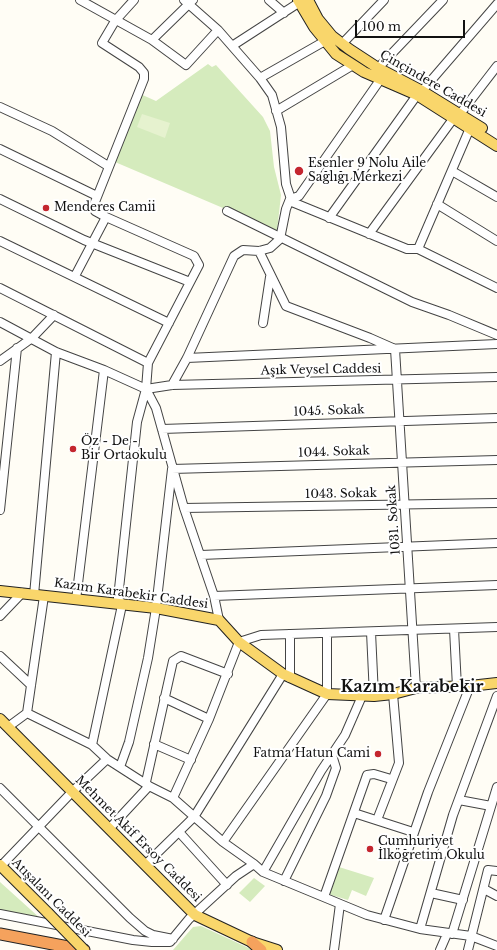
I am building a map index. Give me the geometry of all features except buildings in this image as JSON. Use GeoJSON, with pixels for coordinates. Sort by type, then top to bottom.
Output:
{"type":"FeatureCollection","features":[{"type":"Feature","properties":{"kind":"highway"},"geometry":{"type":"LineString","coordinates":[[0,934],[84,950]]}},
{"type":"Feature","properties":{"kind":"highway"},"geometry":{"type":"LineString","coordinates":[[252,942],[261,950]]}},
{"type":"Feature","properties":{"kind":"main road","name":"Çinçindere Caddesi"},"geometry":{"type":"LineString","coordinates":[[302,1],[332,36],[378,68],[457,116],[497,138]]}},
{"type":"Feature","properties":{"kind":"main road","name":"Çinçindere Caddesi"},"geometry":{"type":"LineString","coordinates":[[302,1],[325,41],[336,54],[353,66],[380,80],[420,93]]}},
{"type":"Feature","properties":{"kind":"main road","name":"Çinçindere Caddesi"},"geometry":{"type":"LineString","coordinates":[[457,116],[470,128],[497,146]]}},
{"type":"Feature","properties":{"kind":"main road","name":"Kazım Karabekir Caddesi"},"geometry":{"type":"LineString","coordinates":[[0,591],[156,608],[219,620],[239,642],[286,676],[327,694],[374,696],[393,694],[416,688],[457,687],[497,683]]}},
{"type":"Feature","properties":{"kind":"main road","name":"Mehmet Akif Ersoy Caddesi"},"geometry":{"type":"LineString","coordinates":[[0,719],[109,829],[146,864],[195,915],[252,942],[277,950]]}},
{"type":"Feature","properties":{"kind":"main road","name":"Atışalanı Caddesi"},"geometry":{"type":"LineString","coordinates":[[0,866],[84,950]]}},
{"type":"Feature","properties":{"kind":"street"},"geometry":{"type":"LineString","coordinates":[[80,0],[115,21],[152,40],[186,65],[218,30]]}},
{"type":"Feature","properties":{"kind":"street"},"geometry":{"type":"LineString","coordinates":[[92,745],[122,605],[118,598],[136,430],[142,400],[146,390],[148,363],[198,265],[194,256],[106,217],[95,211],[93,207],[108,166],[144,79],[144,73],[140,67],[102,43],[115,21],[134,0]]}},
{"type":"Feature","properties":{"kind":"street"},"geometry":{"type":"LineString","coordinates":[[269,0],[284,13]]}},
{"type":"Feature","properties":{"kind":"street"},"geometry":{"type":"LineString","coordinates":[[342,43],[384,0]]}},
{"type":"Feature","properties":{"kind":"street"},"geometry":{"type":"LineString","coordinates":[[378,68],[443,0]]}},
{"type":"Feature","properties":{"kind":"street"},"geometry":{"type":"LineString","coordinates":[[329,218],[420,93],[497,4],[494,0]]}},
{"type":"Feature","properties":{"kind":"street"},"geometry":{"type":"LineString","coordinates":[[152,40],[189,1],[218,30],[260,78],[272,95],[281,127],[286,184],[292,202],[407,249],[418,249],[497,288]]}},
{"type":"Feature","properties":{"kind":"street"},"geometry":{"type":"LineString","coordinates":[[232,46],[302,1]]}},
{"type":"Feature","properties":{"kind":"street"},"geometry":{"type":"LineString","coordinates":[[260,78],[325,41]]}},
{"type":"Feature","properties":{"kind":"street"},"geometry":{"type":"LineString","coordinates":[[276,111],[353,66]]}},
{"type":"Feature","properties":{"kind":"street"},"geometry":{"type":"LineString","coordinates":[[369,234],[457,116],[496,68]]}},
{"type":"Feature","properties":{"kind":"street"},"geometry":{"type":"LineString","coordinates":[[290,198],[299,196],[380,80]]}},
{"type":"Feature","properties":{"kind":"street"},"geometry":{"type":"LineString","coordinates":[[0,106],[52,131],[108,166]]}},
{"type":"Feature","properties":{"kind":"street"},"geometry":{"type":"LineString","coordinates":[[418,249],[470,128]]}},
{"type":"Feature","properties":{"kind":"street"},"geometry":{"type":"LineString","coordinates":[[0,149],[97,196]]}},
{"type":"Feature","properties":{"kind":"street"},"geometry":{"type":"LineString","coordinates":[[452,171],[497,197]]}},
{"type":"Feature","properties":{"kind":"street"},"geometry":{"type":"LineString","coordinates":[[172,385],[187,358],[234,256],[243,250],[270,248],[280,239],[286,209],[290,198]]}},
{"type":"Feature","properties":{"kind":"street"},"geometry":{"type":"LineString","coordinates":[[0,199],[93,244],[190,282]]}},
{"type":"Feature","properties":{"kind":"street"},"geometry":{"type":"LineString","coordinates":[[437,204],[497,241]]}},
{"type":"Feature","properties":{"kind":"street"},"geometry":{"type":"LineString","coordinates":[[227,212],[412,302],[449,315],[497,335]]}},
{"type":"Feature","properties":{"kind":"street"},"geometry":{"type":"LineString","coordinates":[[75,276],[106,217]]}},
{"type":"Feature","properties":{"kind":"street"},"geometry":{"type":"LineString","coordinates":[[0,241],[75,276],[169,323]]}},
{"type":"Feature","properties":{"kind":"street"},"geometry":{"type":"LineString","coordinates":[[259,250],[270,277],[286,306],[370,338],[395,350]]}},
{"type":"Feature","properties":{"kind":"street"},"geometry":{"type":"LineString","coordinates":[[263,322],[270,277]]}},
{"type":"Feature","properties":{"kind":"street"},"geometry":{"type":"LineString","coordinates":[[0,288],[148,363]]}},
{"type":"Feature","properties":{"kind":"street"},"geometry":{"type":"LineString","coordinates":[[0,361],[32,338],[54,315]]}},
{"type":"Feature","properties":{"kind":"street"},"geometry":{"type":"LineString","coordinates":[[0,322],[56,352],[104,370],[146,390],[156,408],[184,508],[201,554],[214,596],[219,620]]}},
{"type":"Feature","properties":{"kind":"street"},"geometry":{"type":"LineString","coordinates":[[187,358],[395,350],[497,344]]}},
{"type":"Feature","properties":{"kind":"street"},"geometry":{"type":"LineString","coordinates":[[0,510],[17,348]]}},
{"type":"Feature","properties":{"kind":"street","name":"1031. Sokak"},"geometry":{"type":"LineString","coordinates":[[395,350],[416,688]]}},
{"type":"Feature","properties":{"kind":"street"},"geometry":{"type":"LineString","coordinates":[[8,727],[27,713],[31,685],[39,595],[56,352]]}},
{"type":"Feature","properties":{"kind":"street"},"geometry":{"type":"LineString","coordinates":[[76,600],[104,370]]}},
{"type":"Feature","properties":{"kind":"street","name":"Aşık Veysel Caddesi"},"geometry":{"type":"LineString","coordinates":[[146,390],[172,385],[497,377]]}},
{"type":"Feature","properties":{"kind":"street","name":"1045. Sokak"},"geometry":{"type":"LineString","coordinates":[[162,429],[497,418]]}},
{"type":"Feature","properties":{"kind":"street","name":"1044. Sokak"},"geometry":{"type":"LineString","coordinates":[[172,469],[497,460]]}},
{"type":"Feature","properties":{"kind":"street"},"geometry":{"type":"LineString","coordinates":[[120,767],[129,742],[148,658],[156,608],[172,469]]}},
{"type":"Feature","properties":{"kind":"street","name":"1043. Sokak"},"geometry":{"type":"LineString","coordinates":[[184,508],[497,503]]}},
{"type":"Feature","properties":{"kind":"street"},"geometry":{"type":"LineString","coordinates":[[201,554],[497,543]]}},
{"type":"Feature","properties":{"kind":"street"},"geometry":{"type":"LineString","coordinates":[[214,596],[497,585]]}},
{"type":"Feature","properties":{"kind":"street"},"geometry":{"type":"LineString","coordinates":[[0,616],[22,593]]}},
{"type":"Feature","properties":{"kind":"street"},"geometry":{"type":"LineString","coordinates":[[173,798],[209,719],[228,674],[239,642],[261,635],[497,627]]}},
{"type":"Feature","properties":{"kind":"street"},"geometry":{"type":"LineString","coordinates":[[454,629],[457,687]]}},
{"type":"Feature","properties":{"kind":"street"},"geometry":{"type":"LineString","coordinates":[[371,632],[374,696]]}},
{"type":"Feature","properties":{"kind":"street"},"geometry":{"type":"LineString","coordinates":[[223,842],[327,694],[327,633]]}},
{"type":"Feature","properties":{"kind":"street"},"geometry":{"type":"LineString","coordinates":[[146,864],[194,817],[286,676],[290,634]]}},
{"type":"Feature","properties":{"kind":"street"},"geometry":{"type":"LineString","coordinates":[[0,656],[31,685]]}},
{"type":"Feature","properties":{"kind":"street"},"geometry":{"type":"LineString","coordinates":[[109,829],[147,784],[154,744],[173,661],[181,656],[228,674]]}},
{"type":"Feature","properties":{"kind":"street"},"geometry":{"type":"LineString","coordinates":[[384,920],[413,832],[470,686]]}},
{"type":"Feature","properties":{"kind":"street"},"geometry":{"type":"LineString","coordinates":[[377,820],[398,763],[393,694]]}},
{"type":"Feature","properties":{"kind":"street"},"geometry":{"type":"LineString","coordinates":[[263,872],[321,771],[345,735],[362,696]]}},
{"type":"Feature","properties":{"kind":"street"},"geometry":{"type":"LineString","coordinates":[[420,929],[459,800],[497,696]]}},
{"type":"Feature","properties":{"kind":"street"},"geometry":{"type":"LineString","coordinates":[[164,698],[209,719]]}},
{"type":"Feature","properties":{"kind":"street"},"geometry":{"type":"LineString","coordinates":[[27,713],[92,745],[107,759],[173,798],[223,842],[263,872],[340,904],[384,920],[420,929],[471,936],[497,946]]}},
{"type":"Feature","properties":{"kind":"street"},"geometry":{"type":"LineString","coordinates":[[154,744],[190,760]]}},
{"type":"Feature","properties":{"kind":"street"},"geometry":{"type":"LineString","coordinates":[[284,881],[326,796],[336,768],[332,755]]}},
{"type":"Feature","properties":{"kind":"street"},"geometry":{"type":"LineString","coordinates":[[0,866],[72,792],[107,759]]}},
{"type":"Feature","properties":{"kind":"street"},"geometry":{"type":"LineString","coordinates":[[324,897],[367,775],[374,774],[391,779]]}},
{"type":"Feature","properties":{"kind":"street"},"geometry":{"type":"LineString","coordinates":[[440,950],[450,934],[463,900],[497,787]]}},
{"type":"Feature","properties":{"kind":"street"},"geometry":{"type":"LineString","coordinates":[[0,788],[145,931],[154,935],[174,939]]}},
{"type":"Feature","properties":{"kind":"street"},"geometry":{"type":"LineString","coordinates":[[459,800],[491,806]]}},
{"type":"Feature","properties":{"kind":"street"},"geometry":{"type":"LineString","coordinates":[[354,813],[413,832]]}},
{"type":"Feature","properties":{"kind":"street"},"geometry":{"type":"LineString","coordinates":[[179,832],[227,885]]}},
{"type":"Feature","properties":{"kind":"street"},"geometry":{"type":"LineString","coordinates":[[0,914],[133,940],[164,943],[174,939],[195,915],[227,885],[254,864]]}},
{"type":"Feature","properties":{"kind":"street"},"geometry":{"type":"LineString","coordinates":[[468,950],[488,870],[497,871]]}},
{"type":"Feature","properties":{"kind":"street"},"geometry":{"type":"LineString","coordinates":[[484,888],[497,896]]}},
{"type":"Feature","properties":{"kind":"street"},"geometry":{"type":"LineString","coordinates":[[431,893],[463,900]]}},
{"type":"Feature","properties":{"kind":"street"},"geometry":{"type":"LineString","coordinates":[[334,950],[340,904]]}},
{"type":"Feature","properties":{"kind":"green space"},"geometry":{"type":"Polygon","coordinates":[[[208,64],[212,67],[216,65],[263,117],[270,131],[274,167],[281,195],[277,231],[115,162],[138,93],[156,101],[208,64]]]}},
{"type":"Feature","properties":{"kind":"green space"},"geometry":{"type":"Polygon","coordinates":[[[142,114],[170,123],[165,138],[137,127],[142,114]]]}},
{"type":"Feature","properties":{"kind":"green space"},"geometry":{"type":"Polygon","coordinates":[[[339,867],[374,878],[366,896],[352,890],[348,900],[328,894],[339,867]]]}},
{"type":"Feature","properties":{"kind":"green space"},"geometry":{"type":"Polygon","coordinates":[[[254,878],[265,886],[250,902],[239,893],[254,878]]]}},
{"type":"Feature","properties":{"kind":"green space"},"geometry":{"type":"Polygon","coordinates":[[[0,882],[41,919],[0,910],[0,882]]]}},
{"type":"Feature","properties":{"kind":"green space"},"geometry":{"type":"Polygon","coordinates":[[[201,926],[253,950],[173,950],[193,927],[201,926]]]}},
{"type":"Feature","properties":{"kind":"place","name":"Esenler 9 Nolu Aile Sağlığı Merkezi"},"geometry":{"type":"Point","coordinates":[299,171]}},
{"type":"Feature","properties":{"kind":"place","name":"Menderes Camii"},"geometry":{"type":"Point","coordinates":[46,208]}},
{"type":"Feature","properties":{"kind":"place","name":"Öz - De - Bir Ortaokulu"},"geometry":{"type":"Point","coordinates":[73,449]}},
{"type":"Feature","properties":{"kind":"place","name":"Fatma Hatun Cami"},"geometry":{"type":"Point","coordinates":[378,754]}},
{"type":"Feature","properties":{"kind":"place","name":"Cumhuriyet İlköğretim Okulu"},"geometry":{"type":"Point","coordinates":[370,849]}},
{"type":"Feature","properties":{"kind":"district","name":"Kazım Karabekir"},"geometry":{"type":"Point","coordinates":[412,687]}}]}
